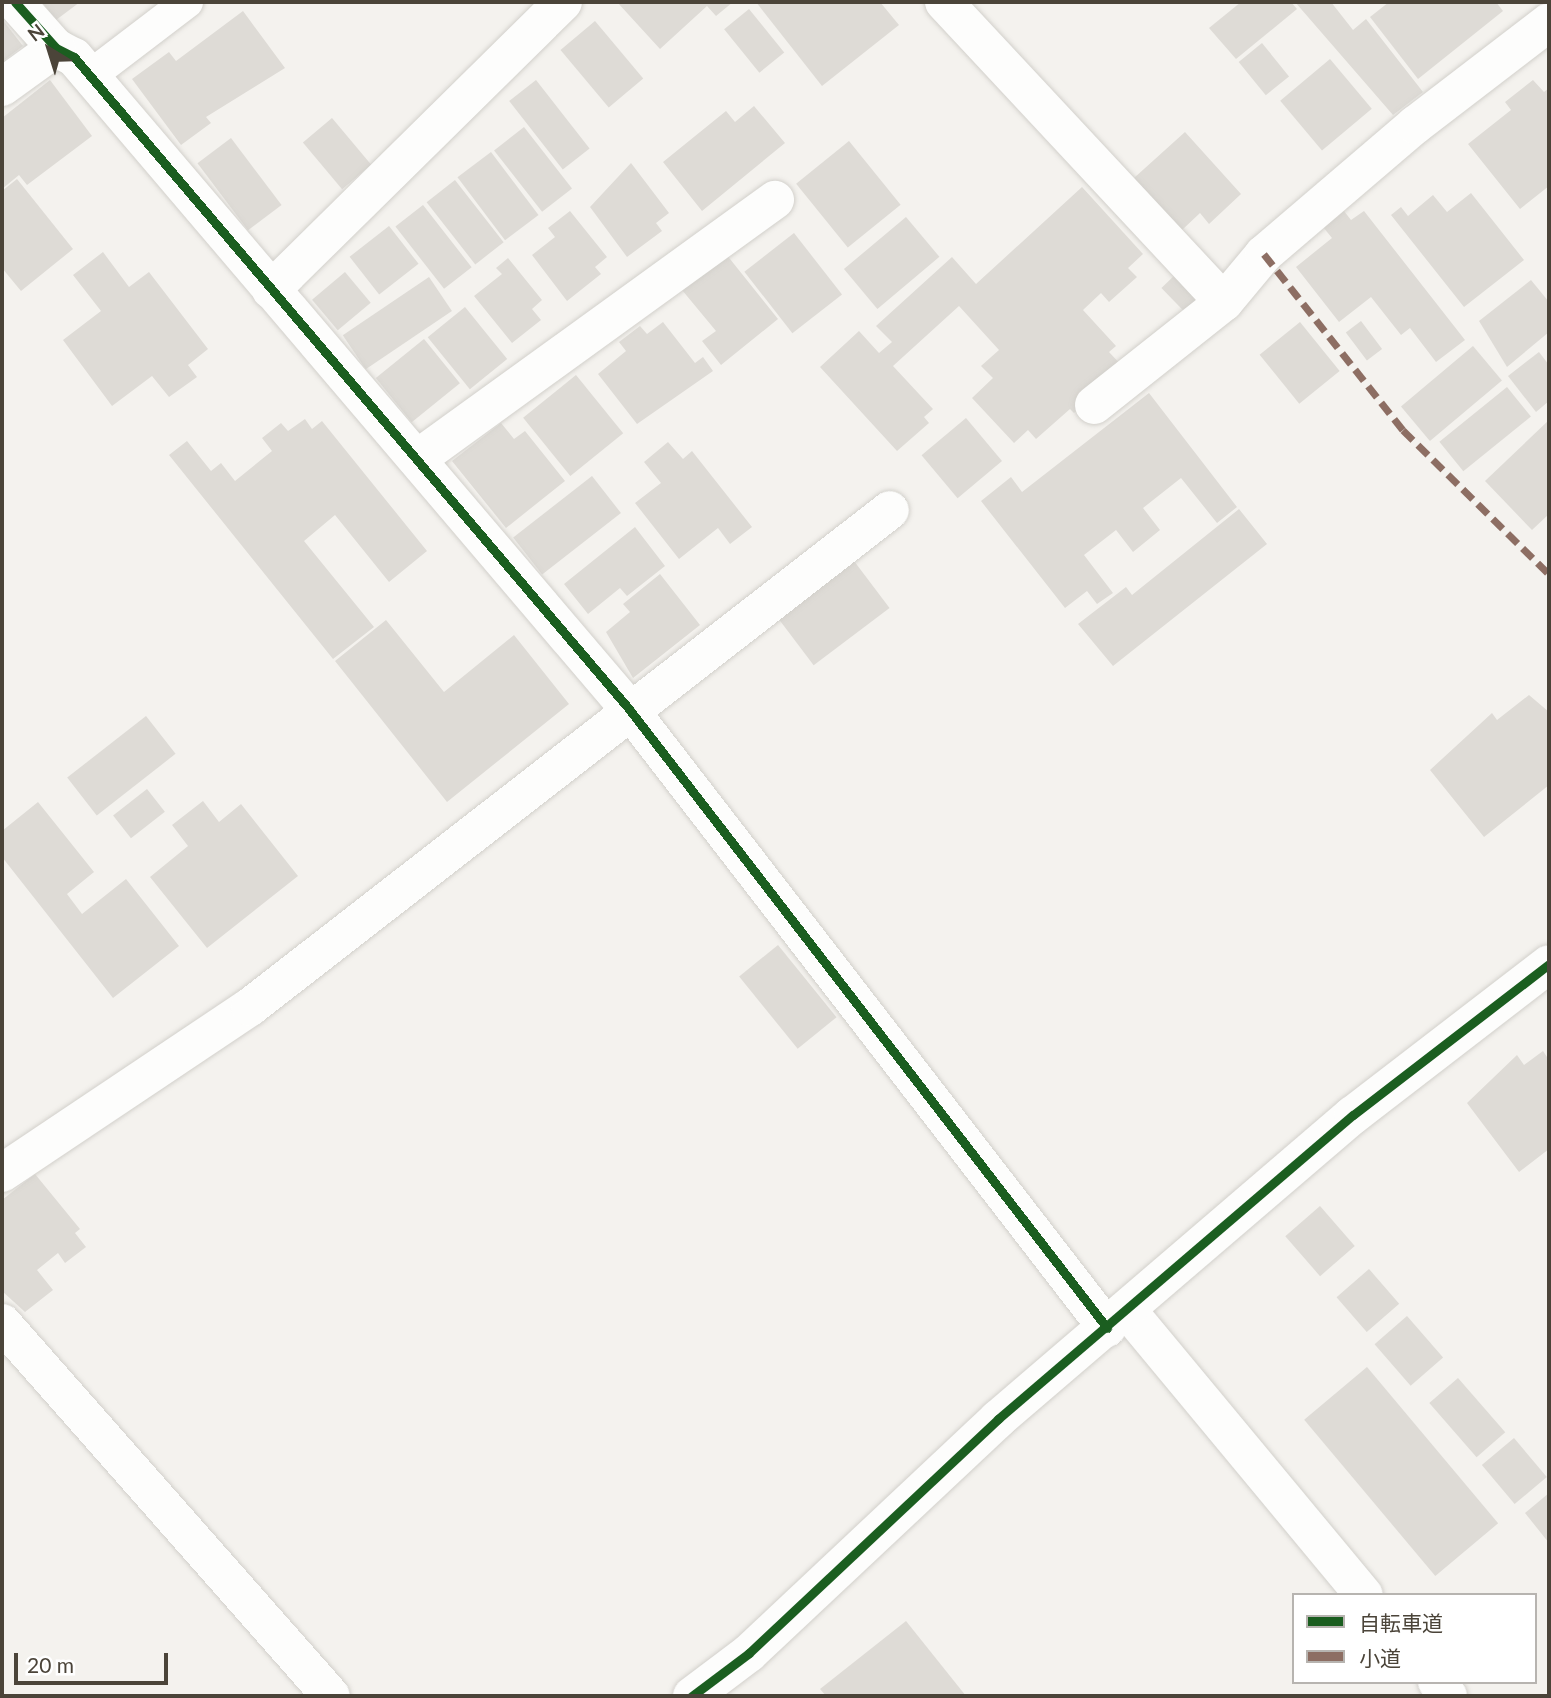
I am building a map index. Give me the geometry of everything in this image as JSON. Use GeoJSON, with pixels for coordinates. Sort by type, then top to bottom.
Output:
{"type":"FeatureCollection","features":[{"type":"Feature","properties":{"kind":"street"},"geometry":{"type":"LineString","coordinates":[[15,2],[56,48],[90,76],[628,709],[1118,1319],[1362,1593]]}},
{"type":"Feature","properties":{"kind":"street"},"geometry":{"type":"LineString","coordinates":[[271,290],[563,2]]}},
{"type":"Feature","properties":{"kind":"street"},"geometry":{"type":"LineString","coordinates":[[944,2],[1224,302]]}},
{"type":"Feature","properties":{"kind":"street"},"geometry":{"type":"LineString","coordinates":[[1094,405],[1224,302],[1264,254],[1549,22]]}},
{"type":"Feature","properties":{"kind":"street"},"geometry":{"type":"LineString","coordinates":[[2,87],[56,48]]}},
{"type":"Feature","properties":{"kind":"street"},"geometry":{"type":"LineString","coordinates":[[416,459],[775,200]]}},
{"type":"Feature","properties":{"kind":"street"},"geometry":{"type":"LineString","coordinates":[[2,1173],[250,1006],[628,709],[890,510]]}},
{"type":"Feature","properties":{"kind":"street"},"geometry":{"type":"LineString","coordinates":[[692,1696],[1353,1115],[1549,964]]}},
{"type":"Feature","properties":{"kind":"street"},"geometry":{"type":"LineString","coordinates":[[2,1323],[331,1696]]}},
{"type":"Feature","properties":{"kind":"lane"},"geometry":{"type":"LineString","coordinates":[[90,76],[187,2]]}},
{"type":"Feature","properties":{"kind":"building"},"geometry":{"type":"Polygon","coordinates":[[[42,2],[80,2],[56,20],[42,2]]]}},
{"type":"Feature","properties":{"kind":"building"},"geometry":{"type":"Polygon","coordinates":[[[617,2],[733,2],[716,16],[707,6],[660,49],[617,2]]]}},
{"type":"Feature","properties":{"kind":"building"},"geometry":{"type":"Polygon","coordinates":[[[756,2],[880,2],[899,25],[822,86],[756,2]]]}},
{"type":"Feature","properties":{"kind":"building"},"geometry":{"type":"Polygon","coordinates":[[[1241,2],[1291,2],[1297,9],[1236,59],[1209,28],[1241,2]]]}},
{"type":"Feature","properties":{"kind":"building"},"geometry":{"type":"Polygon","coordinates":[[[1295,2],[1331,2],[1353,30],[1366,19],[1423,92],[1393,115],[1295,2]]]}},
{"type":"Feature","properties":{"kind":"building"},"geometry":{"type":"Polygon","coordinates":[[[1389,2],[1496,2],[1503,11],[1418,79],[1370,17],[1389,2]]]}},
{"type":"Feature","properties":{"kind":"building"},"geometry":{"type":"Polygon","coordinates":[[[749,9],[784,53],[759,73],[724,29],[749,9]]]}},
{"type":"Feature","properties":{"kind":"building"},"geometry":{"type":"Polygon","coordinates":[[[243,11],[285,68],[206,117],[211,123],[181,145],[132,79],[169,52],[176,61],[243,11]]]}},
{"type":"Feature","properties":{"kind":"building"},"geometry":{"type":"Polygon","coordinates":[[[2,19],[23,46],[2,62],[2,19]]]}},
{"type":"Feature","properties":{"kind":"building"},"geometry":{"type":"Polygon","coordinates":[[[595,21],[643,78],[609,107],[561,50],[595,21]]]}},
{"type":"Feature","properties":{"kind":"building"},"geometry":{"type":"Polygon","coordinates":[[[1262,43],[1289,76],[1266,95],[1239,62],[1262,43]]]}},
{"type":"Feature","properties":{"kind":"building"},"geometry":{"type":"Polygon","coordinates":[[[1330,59],[1372,109],[1322,151],[1280,101],[1330,59]]]}},
{"type":"Feature","properties":{"kind":"building"},"geometry":{"type":"Polygon","coordinates":[[[50,80],[92,136],[27,185],[19,175],[2,189],[2,118],[50,80]]]}},
{"type":"Feature","properties":{"kind":"building"},"geometry":{"type":"Polygon","coordinates":[[[536,80],[590,149],[563,169],[509,101],[536,80]]]}},
{"type":"Feature","properties":{"kind":"building"},"geometry":{"type":"Polygon","coordinates":[[[1533,80],[1544,92],[1549,88],[1549,186],[1520,209],[1468,144],[1511,110],[1505,102],[1533,80]]]}},
{"type":"Feature","properties":{"kind":"building"},"geometry":{"type":"Polygon","coordinates":[[[754,106],[785,143],[702,211],[663,162],[726,111],[735,122],[754,106]]]}},
{"type":"Feature","properties":{"kind":"building"},"geometry":{"type":"Polygon","coordinates":[[[332,118],[371,165],[342,189],[303,142],[332,118]]]}},
{"type":"Feature","properties":{"kind":"building"},"geometry":{"type":"Polygon","coordinates":[[[524,127],[572,188],[542,212],[494,150],[524,127]]]}},
{"type":"Feature","properties":{"kind":"building"},"geometry":{"type":"Polygon","coordinates":[[[1185,132],[1241,194],[1209,224],[1200,213],[1182,230],[1134,178],[1185,132]]]}},
{"type":"Feature","properties":{"kind":"building"},"geometry":{"type":"Polygon","coordinates":[[[231,138],[282,205],[248,230],[197,163],[231,138]]]}},
{"type":"Feature","properties":{"kind":"building"},"geometry":{"type":"Polygon","coordinates":[[[849,141],[901,205],[848,248],[796,184],[849,141]]]}},
{"type":"Feature","properties":{"kind":"building"},"geometry":{"type":"Polygon","coordinates":[[[491,152],[539,215],[505,240],[457,177],[491,152]]]}},
{"type":"Feature","properties":{"kind":"building"},"geometry":{"type":"Polygon","coordinates":[[[631,163],[669,213],[656,223],[662,231],[627,257],[590,207],[631,163]]]}},
{"type":"Feature","properties":{"kind":"building"},"geometry":{"type":"Polygon","coordinates":[[[17,179],[73,249],[21,291],[2,268],[2,191],[17,179]]]}},
{"type":"Feature","properties":{"kind":"building"},"geometry":{"type":"Polygon","coordinates":[[[455,180],[504,242],[475,264],[427,202],[455,180]]]}},
{"type":"Feature","properties":{"kind":"building"},"geometry":{"type":"Polygon","coordinates":[[[1082,187],[1143,254],[1128,268],[1137,277],[1109,302],[1101,293],[1083,310],[1116,346],[1109,352],[1123,367],[1074,413],[1070,409],[1036,439],[1028,430],[1014,443],[972,398],[993,378],[981,366],[999,350],[959,306],[893,366],[933,409],[924,417],[929,423],[897,451],[820,367],[859,331],[879,353],[892,342],[876,326],[952,257],[976,284],[1082,187]]]}},
{"type":"Feature","properties":{"kind":"building"},"geometry":{"type":"Polygon","coordinates":[[[1471,193],[1524,260],[1464,307],[1391,215],[1401,207],[1408,216],[1433,195],[1447,212],[1471,193]]]}},
{"type":"Feature","properties":{"kind":"building"},"geometry":{"type":"Polygon","coordinates":[[[423,205],[472,267],[444,289],[395,227],[423,205]]]}},
{"type":"Feature","properties":{"kind":"building"},"geometry":{"type":"Polygon","coordinates":[[[570,211],[607,257],[595,267],[601,274],[567,301],[532,255],[555,237],[548,228],[570,211]]]}},
{"type":"Feature","properties":{"kind":"building"},"geometry":{"type":"Polygon","coordinates":[[[1344,211],[1351,220],[1364,211],[1465,340],[1436,362],[1410,328],[1401,335],[1371,297],[1339,322],[1296,267],[1332,238],[1323,227],[1344,211]]]}},
{"type":"Feature","properties":{"kind":"building"},"geometry":{"type":"Polygon","coordinates":[[[906,217],[939,257],[877,309],[844,269],[906,217]]]}},
{"type":"Feature","properties":{"kind":"building"},"geometry":{"type":"Polygon","coordinates":[[[389,226],[419,264],[379,295],[350,257],[389,226]]]}},
{"type":"Feature","properties":{"kind":"building"},"geometry":{"type":"Polygon","coordinates":[[[794,233],[842,294],[792,333],[744,272],[794,233]]]}},
{"type":"Feature","properties":{"kind":"building"},"geometry":{"type":"Polygon","coordinates":[[[103,252],[129,287],[149,272],[208,349],[188,365],[197,377],[169,397],[152,376],[112,406],[63,340],[101,311],[73,275],[103,252]]]}},
{"type":"Feature","properties":{"kind":"building"},"geometry":{"type":"Polygon","coordinates":[[[726,254],[778,319],[721,365],[702,341],[716,331],[682,290],[726,254]]]}},
{"type":"Feature","properties":{"kind":"building"},"geometry":{"type":"Polygon","coordinates":[[[508,258],[542,300],[532,309],[541,320],[512,343],[474,296],[502,274],[496,268],[508,258]]]}},
{"type":"Feature","properties":{"kind":"building"},"geometry":{"type":"Polygon","coordinates":[[[345,272],[371,303],[338,330],[312,300],[345,272]]]}},
{"type":"Feature","properties":{"kind":"building"},"geometry":{"type":"Polygon","coordinates":[[[1178,272],[1210,305],[1193,321],[1161,288],[1178,272]]]}},
{"type":"Feature","properties":{"kind":"building"},"geometry":{"type":"Polygon","coordinates":[[[429,277],[452,311],[366,369],[343,335],[429,277]]]}},
{"type":"Feature","properties":{"kind":"building"},"geometry":{"type":"Polygon","coordinates":[[[1531,280],[1549,302],[1549,332],[1507,367],[1479,321],[1531,280]]]}},
{"type":"Feature","properties":{"kind":"building"},"geometry":{"type":"Polygon","coordinates":[[[465,307],[507,359],[470,389],[428,337],[465,307]]]}},
{"type":"Feature","properties":{"kind":"building"},"geometry":{"type":"Polygon","coordinates":[[[1361,321],[1382,349],[1367,360],[1346,332],[1361,321]]]}},
{"type":"Feature","properties":{"kind":"building"},"geometry":{"type":"Polygon","coordinates":[[[663,322],[695,363],[703,357],[713,371],[637,424],[598,374],[626,351],[619,342],[640,326],[647,334],[663,322]]]}},
{"type":"Feature","properties":{"kind":"building"},"geometry":{"type":"Polygon","coordinates":[[[1300,322],[1340,371],[1299,404],[1260,355],[1300,322]]]}},
{"type":"Feature","properties":{"kind":"building"},"geometry":{"type":"Polygon","coordinates":[[[424,339],[460,383],[412,422],[376,378],[424,339]]]}},
{"type":"Feature","properties":{"kind":"building"},"geometry":{"type":"Polygon","coordinates":[[[1473,346],[1502,380],[1430,441],[1401,406],[1473,346]]]}},
{"type":"Feature","properties":{"kind":"building"},"geometry":{"type":"Polygon","coordinates":[[[1539,352],[1549,365],[1549,401],[1536,412],[1508,376],[1539,352]]]}},
{"type":"Feature","properties":{"kind":"building"},"geometry":{"type":"Polygon","coordinates":[[[576,375],[623,433],[570,476],[523,418],[576,375]]]}},
{"type":"Feature","properties":{"kind":"building"},"geometry":{"type":"Polygon","coordinates":[[[1507,387],[1531,417],[1463,471],[1439,442],[1507,387]]]}},
{"type":"Feature","properties":{"kind":"building"},"geometry":{"type":"Polygon","coordinates":[[[1149,393],[1237,507],[1217,523],[1181,478],[1143,508],[1160,530],[1133,552],[1116,530],[1084,555],[1113,593],[1097,604],[1087,591],[1065,608],[981,501],[1011,477],[1022,492],[1149,393]]]}},
{"type":"Feature","properties":{"kind":"building"},"geometry":{"type":"Polygon","coordinates":[[[966,418],[1002,461],[958,498],[922,455],[966,418]]]}},
{"type":"Feature","properties":{"kind":"building"},"geometry":{"type":"Polygon","coordinates":[[[305,419],[312,429],[322,421],[427,551],[389,582],[335,515],[304,541],[374,627],[333,659],[169,455],[187,441],[211,471],[221,463],[235,481],[272,451],[262,438],[281,423],[288,431],[305,419]]]}},
{"type":"Feature","properties":{"kind":"building"},"geometry":{"type":"Polygon","coordinates":[[[1549,420],[1549,514],[1532,530],[1485,481],[1549,420]]]}},
{"type":"Feature","properties":{"kind":"building"},"geometry":{"type":"Polygon","coordinates":[[[501,423],[514,439],[525,431],[565,481],[506,528],[452,461],[501,423]]]}},
{"type":"Feature","properties":{"kind":"building"},"geometry":{"type":"Polygon","coordinates":[[[668,442],[683,459],[692,451],[752,527],[730,544],[718,528],[679,559],[635,503],[661,483],[644,462],[668,442]]]}},
{"type":"Feature","properties":{"kind":"building"},"geometry":{"type":"Polygon","coordinates":[[[592,476],[621,513],[542,575],[513,538],[592,476]]]}},
{"type":"Feature","properties":{"kind":"building"},"geometry":{"type":"Polygon","coordinates":[[[1239,509],[1267,544],[1113,666],[1078,624],[1126,587],[1132,595],[1239,509]]]}},
{"type":"Feature","properties":{"kind":"building"},"geometry":{"type":"Polygon","coordinates":[[[635,527],[665,566],[627,596],[620,588],[588,614],[564,584],[635,527]]]}},
{"type":"Feature","properties":{"kind":"building"},"geometry":{"type":"Polygon","coordinates":[[[851,557],[890,608],[814,665],[775,614],[851,557]]]}},
{"type":"Feature","properties":{"kind":"building"},"geometry":{"type":"Polygon","coordinates":[[[660,574],[700,625],[633,678],[606,632],[630,612],[623,604],[660,574]]]}},
{"type":"Feature","properties":{"kind":"building"},"geometry":{"type":"Polygon","coordinates":[[[386,620],[444,692],[514,635],[569,704],[447,802],[335,661],[386,620]]]}},
{"type":"Feature","properties":{"kind":"building"},"geometry":{"type":"Polygon","coordinates":[[[1529,695],[1549,712],[1549,785],[1484,837],[1430,770],[1492,713],[1497,720],[1529,695]]]}},
{"type":"Feature","properties":{"kind":"building"},"geometry":{"type":"Polygon","coordinates":[[[146,716],[176,754],[97,815],[67,778],[146,716]]]}},
{"type":"Feature","properties":{"kind":"building"},"geometry":{"type":"Polygon","coordinates":[[[147,789],[165,812],[131,838],[113,815],[147,789]]]}},
{"type":"Feature","properties":{"kind":"building"},"geometry":{"type":"Polygon","coordinates":[[[203,801],[219,822],[241,804],[298,876],[207,948],[150,877],[188,846],[172,825],[203,801]]]}},
{"type":"Feature","properties":{"kind":"building"},"geometry":{"type":"Polygon","coordinates":[[[38,802],[94,872],[67,894],[82,914],[126,879],[179,946],[113,998],[2,857],[2,831],[38,802]]]}},
{"type":"Feature","properties":{"kind":"building"},"geometry":{"type":"Polygon","coordinates":[[[778,945],[837,1017],[798,1049],[739,976],[778,945]]]}},
{"type":"Feature","properties":{"kind":"building"},"geometry":{"type":"Polygon","coordinates":[[[1543,1051],[1549,1060],[1549,1149],[1519,1172],[1467,1103],[1517,1055],[1524,1065],[1543,1051]]]}},
{"type":"Feature","properties":{"kind":"building"},"geometry":{"type":"Polygon","coordinates":[[[35,1174],[80,1229],[75,1233],[86,1247],[65,1263],[58,1253],[37,1270],[53,1290],[25,1312],[2,1291],[2,1200],[35,1174]]]}},
{"type":"Feature","properties":{"kind":"building"},"geometry":{"type":"Polygon","coordinates":[[[1320,1206],[1355,1246],[1320,1276],[1285,1236],[1320,1206]]]}},
{"type":"Feature","properties":{"kind":"building"},"geometry":{"type":"Polygon","coordinates":[[[1369,1269],[1399,1304],[1367,1332],[1337,1297],[1369,1269]]]}},
{"type":"Feature","properties":{"kind":"building"},"geometry":{"type":"Polygon","coordinates":[[[1407,1316],[1443,1358],[1411,1386],[1375,1344],[1407,1316]]]}},
{"type":"Feature","properties":{"kind":"building"},"geometry":{"type":"Polygon","coordinates":[[[1367,1367],[1498,1523],[1435,1576],[1304,1420],[1367,1367]]]}},
{"type":"Feature","properties":{"kind":"building"},"geometry":{"type":"Polygon","coordinates":[[[1458,1378],[1505,1432],[1477,1457],[1429,1403],[1458,1378]]]}},
{"type":"Feature","properties":{"kind":"building"},"geometry":{"type":"Polygon","coordinates":[[[1514,1438],[1547,1477],[1515,1504],[1482,1465],[1514,1438]]]}},
{"type":"Feature","properties":{"kind":"building"},"geometry":{"type":"Polygon","coordinates":[[[1549,1493],[1549,1543],[1525,1513],[1549,1493]]]}},
{"type":"Feature","properties":{"kind":"building"},"geometry":{"type":"Polygon","coordinates":[[[906,1621],[966,1696],[826,1696],[820,1689],[906,1621]]]}},
{"type":"Feature","properties":{"kind":"marked path"},"geometry":{"type":"LineString","coordinates":[[1264,254],[1403,430],[1549,574]]}},
{"type":"Feature","properties":{"kind":"cycle path"},"geometry":{"type":"LineString","coordinates":[[15,2],[56,48],[74,57],[629,709],[1107,1328]]}},
{"type":"Feature","properties":{"kind":"cycle path"},"geometry":{"type":"LineString","coordinates":[[692,1696],[749,1653],[998,1419],[1353,1115],[1549,964]]}}]}
